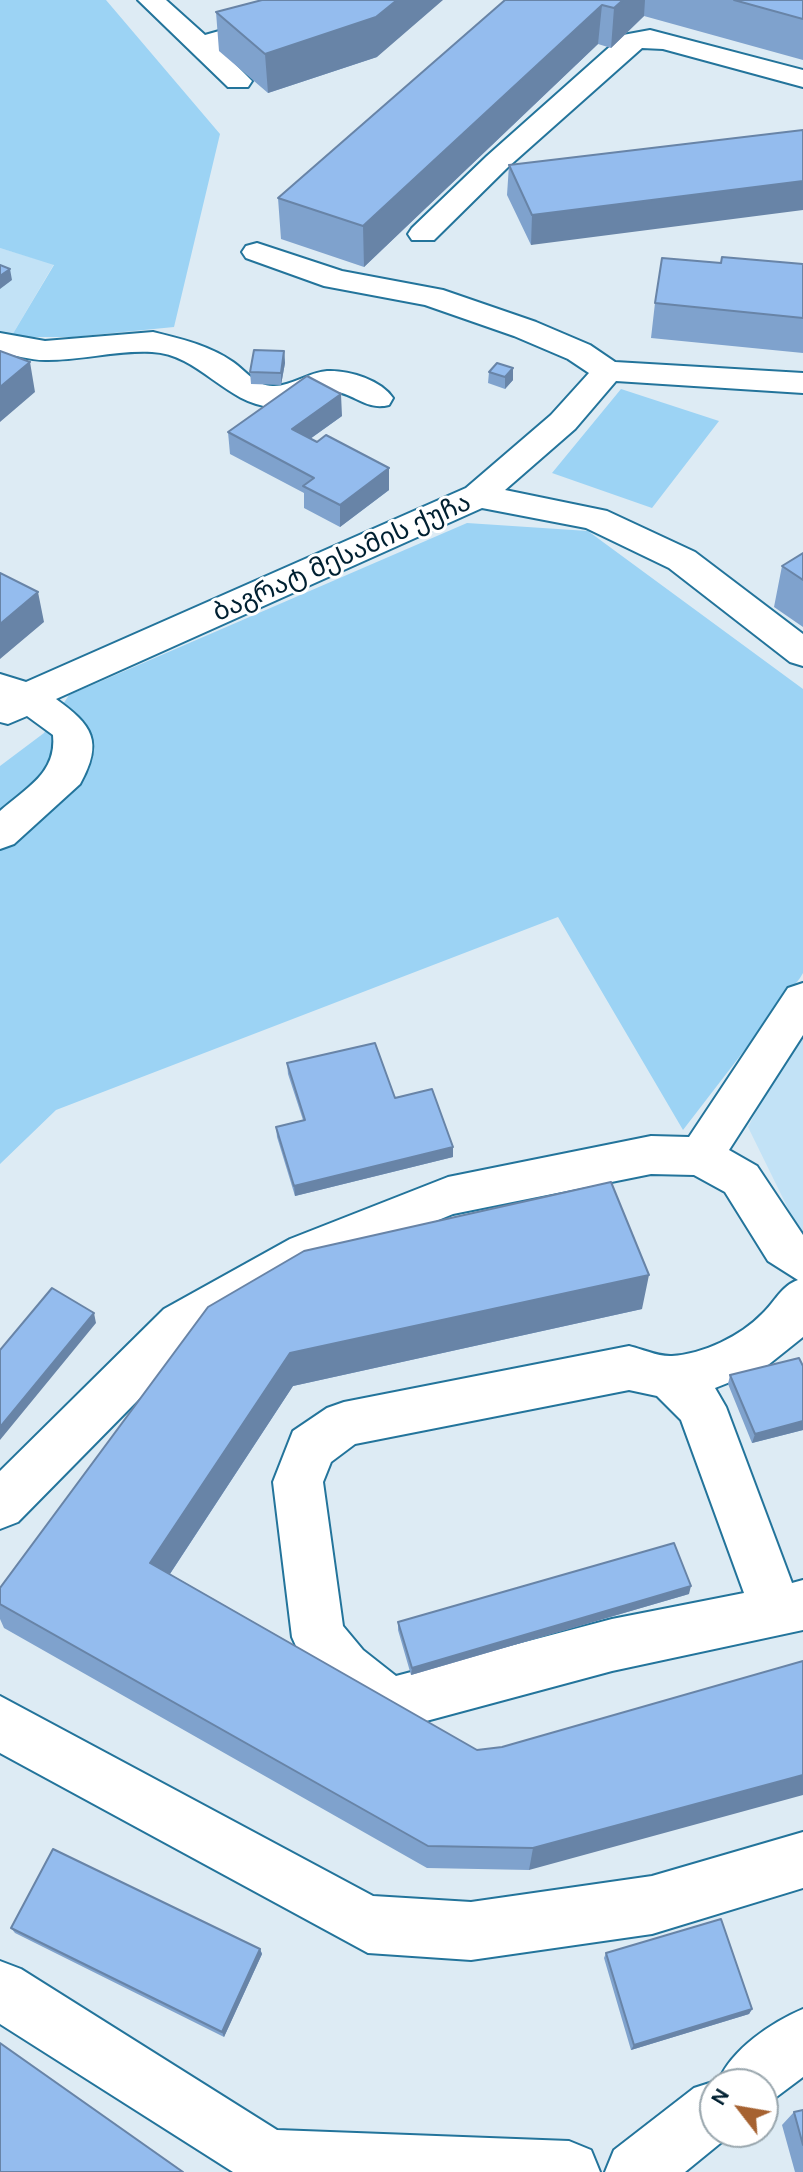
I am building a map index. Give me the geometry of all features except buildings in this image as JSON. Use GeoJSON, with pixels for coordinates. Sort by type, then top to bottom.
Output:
{"type":"FeatureCollection","features":[{"type":"Feature","properties":{"kind":"street"},"geometry":{"type":"LineString","coordinates":[[151,0],[238,81]]}},
{"type":"Feature","properties":{"kind":"street"},"geometry":{"type":"LineString","coordinates":[[200,45],[310,14],[326,0]]}},
{"type":"Feature","properties":{"kind":"street"},"geometry":{"type":"LineString","coordinates":[[423,234],[497,162],[633,41],[650,38],[666,41],[803,79]]}},
{"type":"Feature","properties":{"kind":"street"},"geometry":{"type":"LineString","coordinates":[[257,252],[335,279],[432,297],[525,329],[579,352],[607,371],[803,383]]}},
{"type":"Feature","properties":{"kind":"street"},"geometry":{"type":"LineString","coordinates":[[0,343],[45,351],[153,342],[183,349],[220,368],[245,389],[274,397],[328,381],[354,385],[377,398]]}},
{"type":"Feature","properties":{"kind":"street"},"geometry":{"type":"LineString","coordinates":[[478,496],[543,439],[597,386],[607,371]]}},
{"type":"Feature","properties":{"kind":"street","name":"ბაგრატ მესამის ქუჩა"},"geometry":{"type":"LineString","coordinates":[[9,700],[478,496],[595,519],[682,560],[803,653]]}},
{"type":"Feature","properties":{"kind":"street"},"geometry":{"type":"LineString","coordinates":[[0,834],[66,774],[74,753],[71,729],[9,700]]}},
{"type":"Feature","properties":{"kind":"street"},"geometry":{"type":"LineString","coordinates":[[701,1156],[803,1000]]}},
{"type":"Feature","properties":{"kind":"street"},"geometry":{"type":"LineString","coordinates":[[0,1505],[181,1324],[307,1253],[448,1196],[651,1155],[701,1156],[741,1179],[784,1247],[803,1262]]}},
{"type":"Feature","properties":{"kind":"street"},"geometry":{"type":"LineString","coordinates":[[671,1378],[701,1407],[790,1608],[612,1645],[389,1704],[344,1669],[318,1637],[298,1482],[311,1447],[344,1424],[629,1368],[671,1378],[737,1361],[788,1325],[803,1299]]}},
{"type":"Feature","properties":{"kind":"street"},"geometry":{"type":"LineString","coordinates":[[0,1723],[368,1924],[471,1931],[652,1905],[803,1860]]}},
{"type":"Feature","properties":{"kind":"street"},"geometry":{"type":"LineString","coordinates":[[0,1990],[267,2166],[569,2172]]}},
{"type":"Feature","properties":{"kind":"street"},"geometry":{"type":"LineString","coordinates":[[767,2068],[803,2039]]}},
{"type":"Feature","properties":{"kind":"street"},"geometry":{"type":"LineString","coordinates":[[636,2172],[699,2122]]}},
{"type":"Feature","properties":{"kind":"shaded area"},"geometry":{"type":"Polygon","coordinates":[[[0,0],[106,0],[220,134],[174,327],[73,337],[11,337],[54,265],[0,248],[0,0]]]}},
{"type":"Feature","properties":{"kind":"shaded area"},"geometry":{"type":"Polygon","coordinates":[[[0,248],[54,264],[11,337],[0,335],[0,248]]]}},
{"type":"Feature","properties":{"kind":"shaded area"},"geometry":{"type":"Polygon","coordinates":[[[621,389],[719,421],[652,508],[552,473],[621,389]]]}},
{"type":"Feature","properties":{"kind":"shaded area"},"geometry":{"type":"Polygon","coordinates":[[[467,523],[588,531],[803,689],[803,973],[800,978],[683,1130],[558,917],[56,1110],[0,1164],[0,766],[44,733],[69,695],[467,523]]]}},
{"type":"Feature","properties":{"kind":"shaded area"},"geometry":{"type":"Polygon","coordinates":[[[803,1022],[803,1239],[748,1127],[803,1022]]]}}]}
